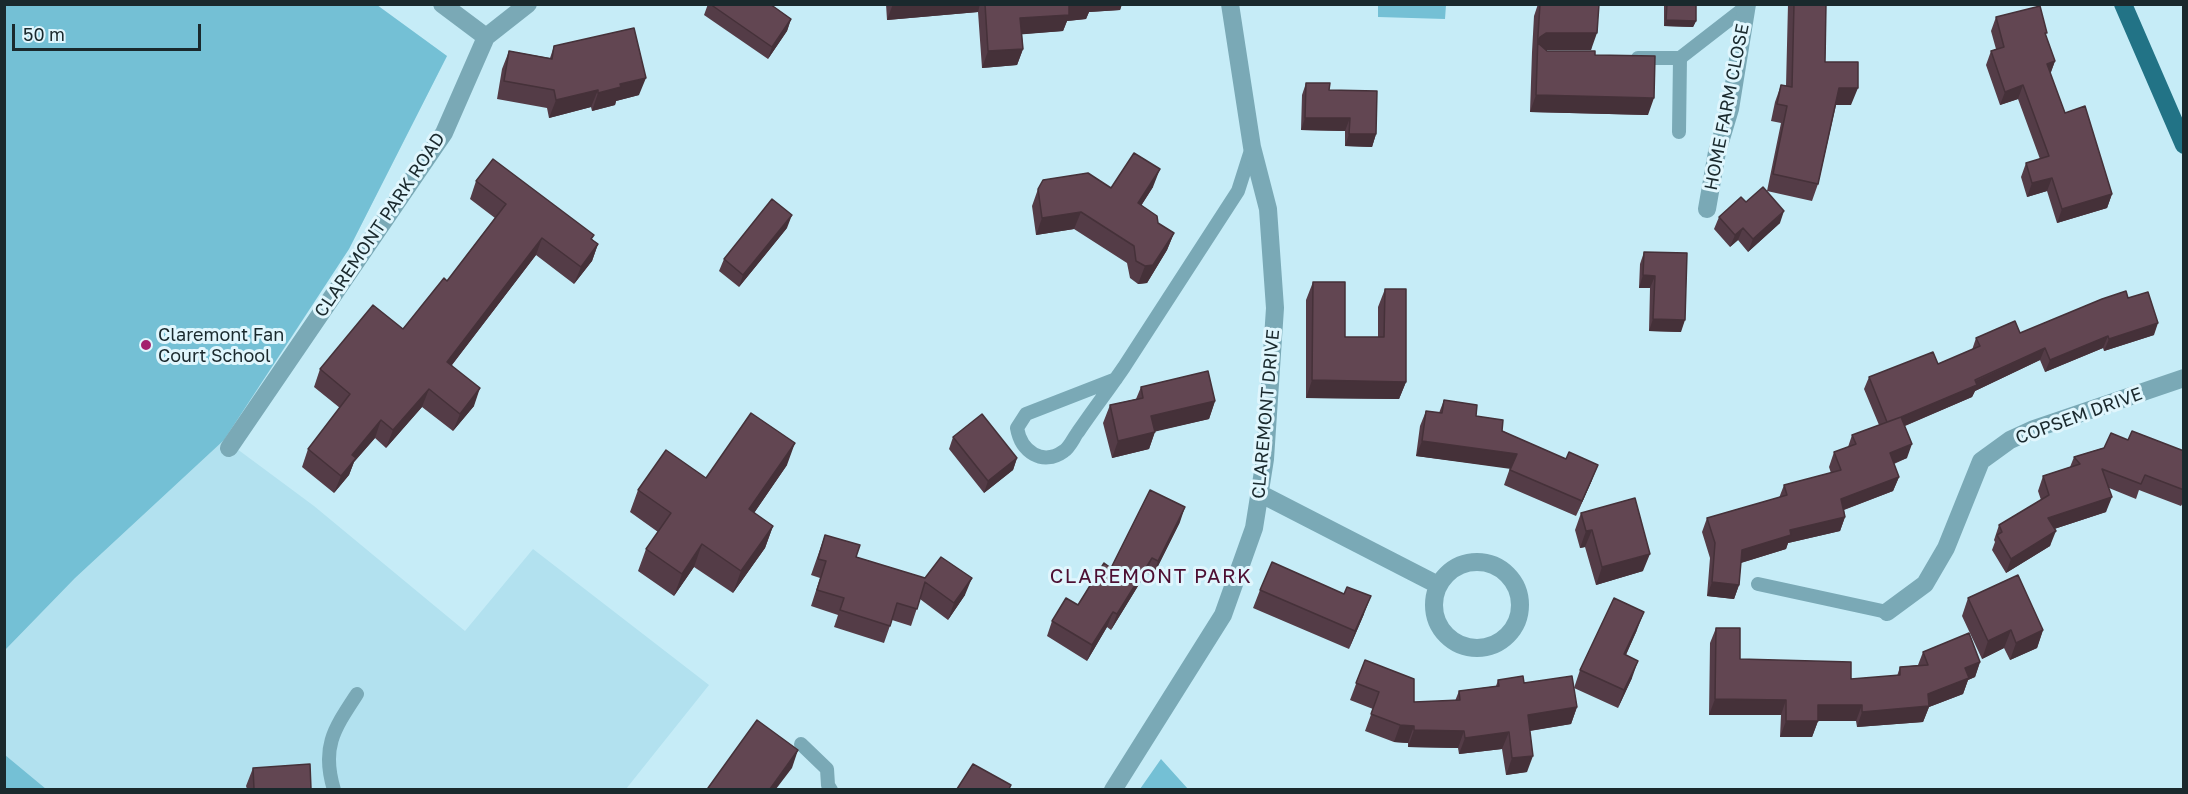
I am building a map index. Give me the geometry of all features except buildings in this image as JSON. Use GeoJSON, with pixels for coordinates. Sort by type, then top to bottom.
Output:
{"type":"FeatureCollection","features":[{"type":"Feature","properties":{"kind":"main road"},"geometry":{"type":"LineString","coordinates":[[2124,4],[2184,145]]}},
{"type":"Feature","properties":{"kind":"street"},"geometry":{"type":"LineString","coordinates":[[442,4],[486,37]]}},
{"type":"Feature","properties":{"kind":"street","name":"CLAREMONT PARK ROAD"},"geometry":{"type":"LineString","coordinates":[[230,448],[444,133],[486,37],[528,4]]}},
{"type":"Feature","properties":{"kind":"street","name":"CLAREMONT DRIVE"},"geometry":{"type":"LineString","coordinates":[[1113,789],[1223,615],[1254,528],[1265,459],[1275,308],[1268,209],[1252,147],[1230,4]]}},
{"type":"Feature","properties":{"kind":"street","name":"HOME FARM CLOSE"},"geometry":{"type":"LineString","coordinates":[[1707,209],[1717,152],[1730,109],[1747,5]]}},
{"type":"Feature","properties":{"kind":"street","name":"COPSEM DRIVE"},"geometry":{"type":"LineString","coordinates":[[1887,612],[1925,584],[1946,548],[1981,461],[2010,440],[2034,429],[2184,378]]}},
{"type":"Feature","properties":{"kind":"street"},"geometry":{"type":"LineString","coordinates":[[1259,494],[1438,585]]}},
{"type":"Feature","properties":{"kind":"street"},"geometry":{"type":"LineString","coordinates":[[1468,562],[1494,565],[1510,576],[1517,588],[1520,608],[1515,627],[1498,644],[1472,649],[1459,645],[1443,633],[1434,614],[1434,597],[1438,585],[1448,572],[1468,562]]}},
{"type":"Feature","properties":{"kind":"lane"},"geometry":{"type":"LineString","coordinates":[[1625,58],[1680,58],[1747,5]]}},
{"type":"Feature","properties":{"kind":"lane"},"geometry":{"type":"LineString","coordinates":[[1679,132],[1680,58]]}},
{"type":"Feature","properties":{"kind":"lane"},"geometry":{"type":"LineString","coordinates":[[1116,379],[1026,414],[1017,428],[1019,441],[1026,450],[1036,456],[1051,456],[1065,451],[1116,379],[1238,191],[1252,147]]}},
{"type":"Feature","properties":{"kind":"lane"},"geometry":{"type":"LineString","coordinates":[[1758,584],[1887,612]]}},
{"type":"Feature","properties":{"kind":"lane"},"geometry":{"type":"LineString","coordinates":[[334,789],[327,754],[334,727],[357,694]]}},
{"type":"Feature","properties":{"kind":"lane"},"geometry":{"type":"LineString","coordinates":[[801,744],[827,769],[828,785],[831,789]]}},
{"type":"Feature","properties":{"kind":"shaded area"},"geometry":{"type":"Polygon","coordinates":[[[4,5],[377,5],[447,56],[349,249],[224,440],[75,578],[5,650],[4,5]]]}},
{"type":"Feature","properties":{"kind":"shaded area","name":"Claremont Fan Court School"},"geometry":{"type":"Polygon","coordinates":[[[5,5],[377,5],[447,56],[349,249],[225,440],[314,506],[465,631],[533,549],[709,685],[626,789],[5,790],[5,5]]]}},
{"type":"Feature","properties":{"kind":"shaded area"},"geometry":{"type":"Polygon","coordinates":[[[1378,5],[1446,5],[1445,19],[1378,17],[1378,5]]]}},
{"type":"Feature","properties":{"kind":"shaded area"},"geometry":{"type":"Polygon","coordinates":[[[5,755],[46,789],[5,789],[5,755]]]}},
{"type":"Feature","properties":{"kind":"shaded area"},"geometry":{"type":"Polygon","coordinates":[[[1161,759],[1188,789],[1140,789],[1161,759]]]}},
{"type":"Feature","properties":{"kind":"place","name":"Claremont Fan Court School"},"geometry":{"type":"Point","coordinates":[146,345]}},
{"type":"Feature","properties":{"kind":"district","name":"CLAREMONT PARK"},"geometry":{"type":"Point","coordinates":[1151,577]}}]}
